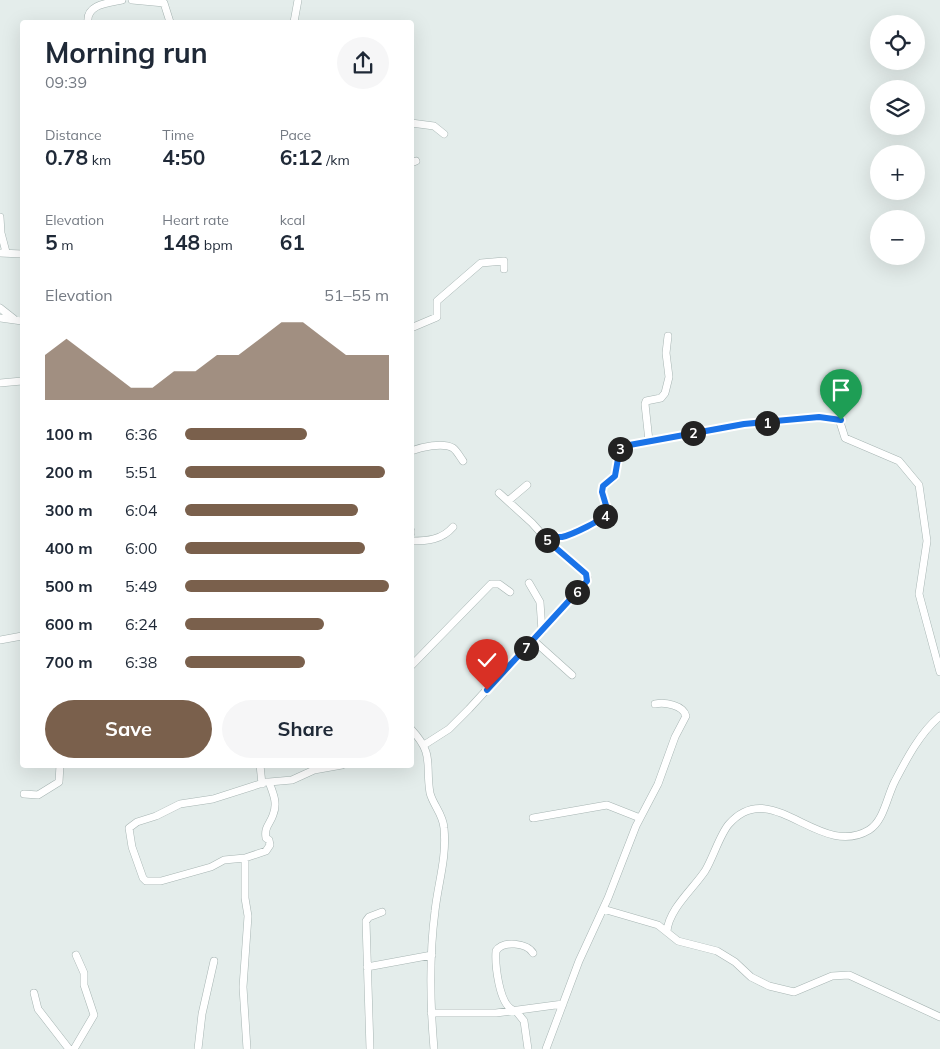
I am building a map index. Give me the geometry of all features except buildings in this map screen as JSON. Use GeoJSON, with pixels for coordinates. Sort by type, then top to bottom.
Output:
{"type":"FeatureCollection","features":[{"type":"Feature","properties":{"kind":"street"},"geometry":{"type":"LineString","coordinates":[[88,20],[88,16],[94,7],[119,0]]}},
{"type":"Feature","properties":{"kind":"street"},"geometry":{"type":"LineString","coordinates":[[132,0],[164,3],[169,20]]}},
{"type":"Feature","properties":{"kind":"street"},"geometry":{"type":"LineString","coordinates":[[294,20],[298,0]]}},
{"type":"Feature","properties":{"kind":"street"},"geometry":{"type":"LineString","coordinates":[[414,123],[434,126],[444,134]]}},
{"type":"Feature","properties":{"kind":"street"},"geometry":{"type":"LineString","coordinates":[[0,217],[3,253],[20,254]]}},
{"type":"Feature","properties":{"kind":"street"},"geometry":{"type":"LineString","coordinates":[[414,327],[438,317],[436,301],[481,263],[504,261],[504,269]]}},
{"type":"Feature","properties":{"kind":"street"},"geometry":{"type":"LineString","coordinates":[[0,308],[14,319]]}},
{"type":"Feature","properties":{"kind":"street"},"geometry":{"type":"LineString","coordinates":[[0,318],[20,320]]}},
{"type":"Feature","properties":{"kind":"street"},"geometry":{"type":"LineString","coordinates":[[649,441],[645,404],[646,401],[661,398],[667,388],[668,336]]}},
{"type":"Feature","properties":{"kind":"street"},"geometry":{"type":"LineString","coordinates":[[0,383],[20,381]]}},
{"type":"Feature","properties":{"kind":"street"},"geometry":{"type":"LineString","coordinates":[[542,536],[550,534],[563,536],[582,530],[605,517],[608,512],[602,489],[615,476],[620,450],[628,444],[744,424],[825,417],[841,420],[842,433],[845,438],[899,461],[919,485],[927,541],[919,594],[940,672]]}},
{"type":"Feature","properties":{"kind":"street"},"geometry":{"type":"LineString","coordinates":[[414,450],[425,447],[449,446],[455,449],[463,461]]}},
{"type":"Feature","properties":{"kind":"street"},"geometry":{"type":"LineString","coordinates":[[508,501],[527,485]]}},
{"type":"Feature","properties":{"kind":"street"},"geometry":{"type":"LineString","coordinates":[[424,745],[449,729],[542,631],[588,579],[586,574],[542,536],[532,523],[499,493]]}},
{"type":"Feature","properties":{"kind":"street"},"geometry":{"type":"LineString","coordinates":[[414,541],[432,540],[444,535],[452,527]]}},
{"type":"Feature","properties":{"kind":"street"},"geometry":{"type":"LineString","coordinates":[[528,583],[541,605],[542,631]]}},
{"type":"Feature","properties":{"kind":"street"},"geometry":{"type":"LineString","coordinates":[[414,663],[491,584],[499,584],[510,592]]}},
{"type":"Feature","properties":{"kind":"street"},"geometry":{"type":"LineString","coordinates":[[0,640],[20,636]]}},
{"type":"Feature","properties":{"kind":"street"},"geometry":{"type":"LineString","coordinates":[[533,640],[572,675]]}},
{"type":"Feature","properties":{"kind":"street"},"geometry":{"type":"LineString","coordinates":[[546,1049],[579,961],[603,909],[640,818],[658,784],[675,737],[686,716],[685,712],[679,707],[661,703],[655,704]]}},
{"type":"Feature","properties":{"kind":"street"},"geometry":{"type":"LineString","coordinates":[[658,925],[669,919],[712,859],[727,826],[735,818],[753,809],[760,807],[777,810],[797,822],[824,833],[858,835],[872,828],[880,818],[895,781],[921,735],[940,716]]}},
{"type":"Feature","properties":{"kind":"street"},"geometry":{"type":"LineString","coordinates":[[414,738],[424,745],[428,756],[430,791],[442,816],[444,827],[443,873],[435,912],[432,955],[431,1014],[434,1049]]}},
{"type":"Feature","properties":{"kind":"street"},"geometry":{"type":"LineString","coordinates":[[24,794],[38,795],[59,782],[60,768]]}},
{"type":"Feature","properties":{"kind":"street"},"geometry":{"type":"LineString","coordinates":[[261,768],[265,783],[275,798],[274,812],[265,831],[270,845],[266,851],[245,858],[224,860],[211,867],[161,881],[146,881],[142,876],[132,847],[130,828],[137,822],[156,816],[180,804],[214,799],[265,783],[292,780],[322,768]]}},
{"type":"Feature","properties":{"kind":"street"},"geometry":{"type":"LineString","coordinates":[[533,818],[607,805],[640,818]]}},
{"type":"Feature","properties":{"kind":"street"},"geometry":{"type":"LineString","coordinates":[[245,858],[245,898],[248,916],[243,986],[247,1049]]}},
{"type":"Feature","properties":{"kind":"street"},"geometry":{"type":"LineString","coordinates":[[603,909],[658,925],[678,941],[717,951],[735,962],[751,977],[769,986],[794,992],[832,976],[849,975],[940,1017]]}},
{"type":"Feature","properties":{"kind":"street"},"geometry":{"type":"LineString","coordinates":[[370,1049],[366,920],[382,912]]}},
{"type":"Feature","properties":{"kind":"street"},"geometry":{"type":"LineString","coordinates":[[667,931],[669,919]]}},
{"type":"Feature","properties":{"kind":"street"},"geometry":{"type":"LineString","coordinates":[[501,1012],[504,1002],[498,976],[497,948],[507,944],[526,946],[533,953]]}},
{"type":"Feature","properties":{"kind":"street"},"geometry":{"type":"LineString","coordinates":[[74,1049],[94,1015],[84,985],[84,973],[77,963],[76,955]]}},
{"type":"Feature","properties":{"kind":"street"},"geometry":{"type":"LineString","coordinates":[[367,968],[432,955]]}},
{"type":"Feature","properties":{"kind":"street"},"geometry":{"type":"LineString","coordinates":[[198,1049],[202,1014],[214,961]]}},
{"type":"Feature","properties":{"kind":"street"},"geometry":{"type":"LineString","coordinates":[[34,993],[38,1009],[69,1049]]}},
{"type":"Feature","properties":{"kind":"street"},"geometry":{"type":"LineString","coordinates":[[504,1002],[515,1010],[524,1021],[528,1049]]}},
{"type":"Feature","properties":{"kind":"street"},"geometry":{"type":"LineString","coordinates":[[431,1014],[501,1012],[535,1006],[563,1004]]}},
{"type":"Feature","properties":{"kind":"route"},"geometry":{"type":"LineString","coordinates":[[487,690],[587,581],[588,577],[586,574],[542,536],[550,534],[560,537],[573,531],[582,530],[593,522],[605,517],[608,512],[602,492],[603,486],[615,476],[619,453],[624,446],[681,434],[718,430],[744,424],[819,417],[841,420]]}}]}
